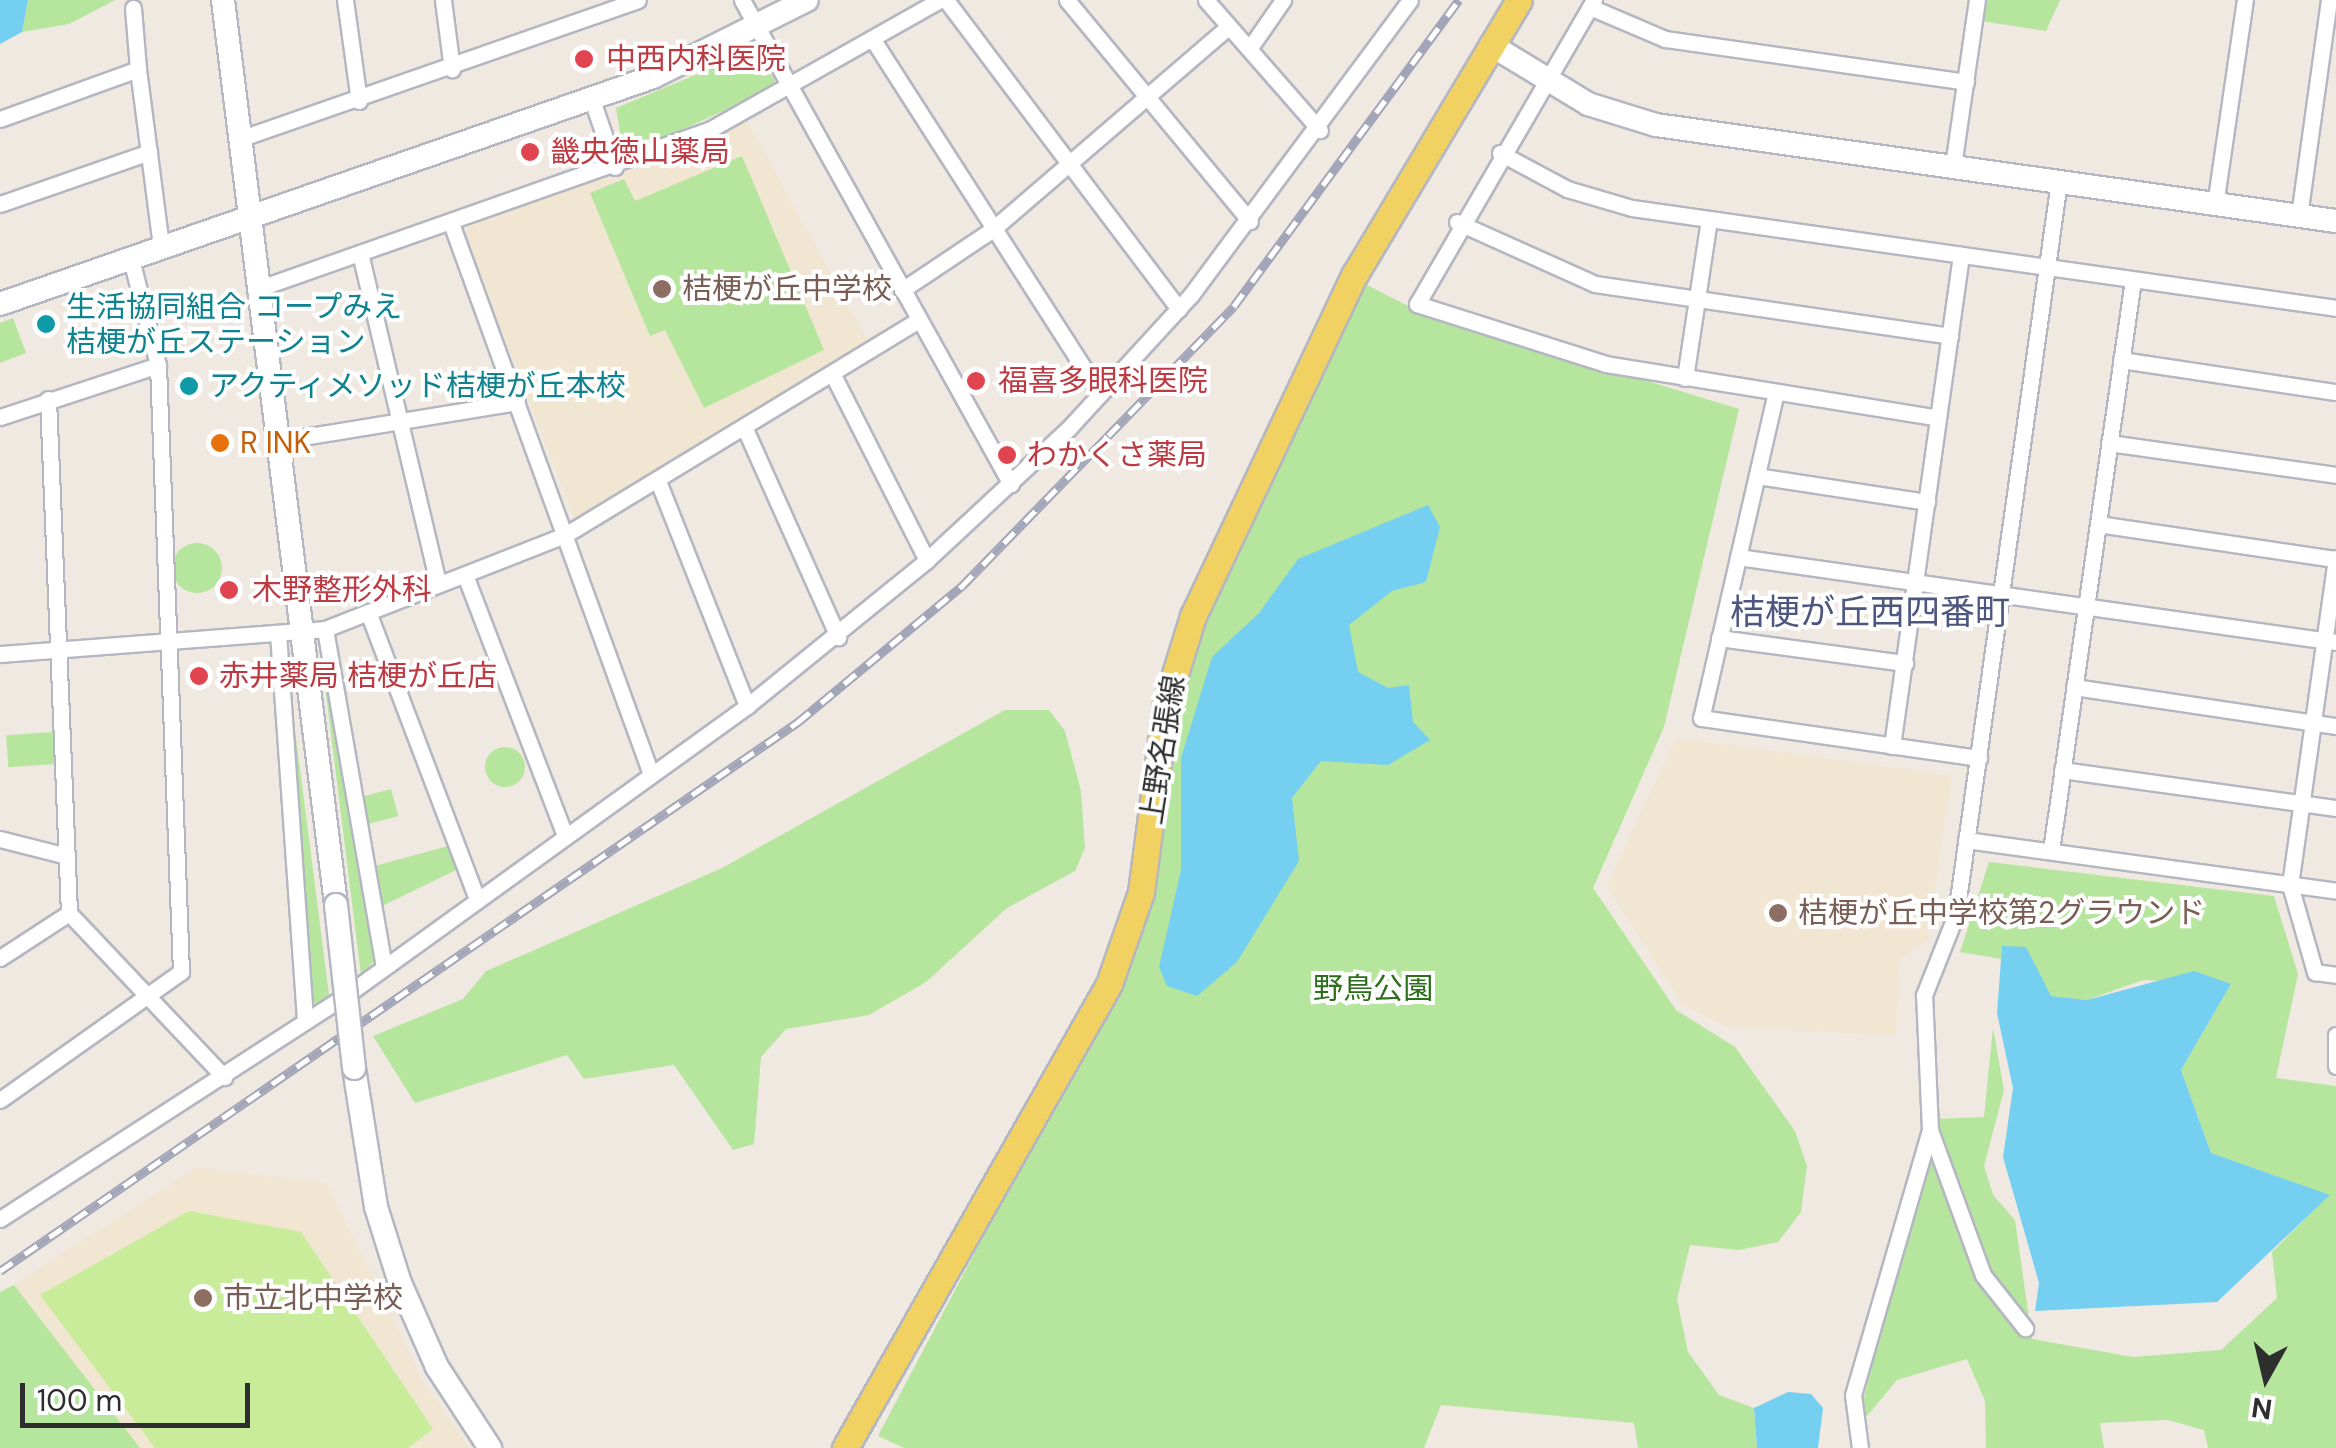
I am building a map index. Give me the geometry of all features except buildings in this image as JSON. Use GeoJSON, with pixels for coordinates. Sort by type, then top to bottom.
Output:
{"type":"FeatureCollection","features":[{"type":"Feature","properties":{"kind":"main road","name":"上野名張線"},"geometry":{"type":"LineString","coordinates":[[845,1448],[1109,984],[1142,892],[1166,703],[1193,616],[1355,274],[1519,0]]}},
{"type":"Feature","properties":{"kind":"street"},"geometry":{"type":"LineString","coordinates":[[223,0],[278,441],[290,633],[305,1021]]}},
{"type":"Feature","properties":{"kind":"street"},"geometry":{"type":"LineString","coordinates":[[344,0],[359,101]]}},
{"type":"Feature","properties":{"kind":"street"},"geometry":{"type":"LineString","coordinates":[[443,0],[452,69]]}},
{"type":"Feature","properties":{"kind":"street"},"geometry":{"type":"LineString","coordinates":[[242,138],[452,69],[638,0]]}},
{"type":"Feature","properties":{"kind":"street"},"geometry":{"type":"LineString","coordinates":[[742,0],[1012,484]]}},
{"type":"Feature","properties":{"kind":"street"},"geometry":{"type":"LineString","coordinates":[[0,304],[591,97],[757,28],[807,0]]}},
{"type":"Feature","properties":{"kind":"street"},"geometry":{"type":"LineString","coordinates":[[260,288],[614,167],[792,90],[943,0],[1179,309]]}},
{"type":"Feature","properties":{"kind":"street"},"geometry":{"type":"LineString","coordinates":[[1067,0],[1250,221]]}},
{"type":"Feature","properties":{"kind":"street"},"geometry":{"type":"LineString","coordinates":[[1206,0],[1320,130]]}},
{"type":"Feature","properties":{"kind":"street"},"geometry":{"type":"LineString","coordinates":[[1249,49],[1284,0]]}},
{"type":"Feature","properties":{"kind":"street"},"geometry":{"type":"LineString","coordinates":[[1,1216],[224,1077],[384,967],[476,897],[747,706],[927,560],[1012,484],[1179,309],[1320,130],[1410,0]]}},
{"type":"Feature","properties":{"kind":"street"},"geometry":{"type":"LineString","coordinates":[[1953,166],[1976,0]]}},
{"type":"Feature","properties":{"kind":"street"},"geometry":{"type":"LineString","coordinates":[[2216,205],[2245,0]]}},
{"type":"Feature","properties":{"kind":"street"},"geometry":{"type":"LineString","coordinates":[[2298,216],[2329,0]]}},
{"type":"Feature","properties":{"kind":"street"},"geometry":{"type":"LineString","coordinates":[[1938,418],[1775,396],[1685,378],[1417,304],[1457,222],[1592,3],[1664,39],[1966,82]]}},
{"type":"Feature","properties":{"kind":"street"},"geometry":{"type":"LineString","coordinates":[[133,8],[161,247]]}},
{"type":"Feature","properties":{"kind":"street"},"geometry":{"type":"LineString","coordinates":[[902,290],[993,229],[1229,26]]}},
{"type":"Feature","properties":{"kind":"street"},"geometry":{"type":"LineString","coordinates":[[874,43],[1100,394]]}},
{"type":"Feature","properties":{"kind":"street"},"geometry":{"type":"LineString","coordinates":[[1491,45],[1545,80],[1638,121],[2336,222]]}},
{"type":"Feature","properties":{"kind":"street"},"geometry":{"type":"LineString","coordinates":[[0,119],[138,69]]}},
{"type":"Feature","properties":{"kind":"street"},"geometry":{"type":"LineString","coordinates":[[591,97],[614,167]]}},
{"type":"Feature","properties":{"kind":"street"},"geometry":{"type":"LineString","coordinates":[[0,204],[149,152]]}},
{"type":"Feature","properties":{"kind":"street"},"geometry":{"type":"LineString","coordinates":[[1500,152],[1599,200],[1708,220],[2336,308]]}},
{"type":"Feature","properties":{"kind":"street"},"geometry":{"type":"LineString","coordinates":[[2025,1328],[1983,1275],[1930,1130],[1924,995],[1954,927],[2059,181]]}},
{"type":"Feature","properties":{"kind":"street"},"geometry":{"type":"LineString","coordinates":[[1685,378],[1708,220]]}},
{"type":"Feature","properties":{"kind":"street"},"geometry":{"type":"LineString","coordinates":[[1457,222],[1572,277],[1697,300],[1950,336]]}},
{"type":"Feature","properties":{"kind":"street"},"geometry":{"type":"LineString","coordinates":[[452,223],[651,774]]}},
{"type":"Feature","properties":{"kind":"street"},"geometry":{"type":"LineString","coordinates":[[360,254],[438,584]]}},
{"type":"Feature","properties":{"kind":"street"},"geometry":{"type":"LineString","coordinates":[[1892,746],[1961,255]]}},
{"type":"Feature","properties":{"kind":"street"},"geometry":{"type":"LineString","coordinates":[[0,1100],[151,999],[178,978],[182,961],[158,364],[131,259]]}},
{"type":"Feature","properties":{"kind":"street"},"geometry":{"type":"LineString","coordinates":[[2051,851],[2133,280]]}},
{"type":"Feature","properties":{"kind":"street"},"geometry":{"type":"LineString","coordinates":[[0,654],[325,629],[565,535],[746,431],[919,320]]}},
{"type":"Feature","properties":{"kind":"street"},"geometry":{"type":"LineString","coordinates":[[2121,360],[2336,392]]}},
{"type":"Feature","properties":{"kind":"street"},"geometry":{"type":"LineString","coordinates":[[0,417],[158,364]]}},
{"type":"Feature","properties":{"kind":"street"},"geometry":{"type":"LineString","coordinates":[[834,377],[927,560]]}},
{"type":"Feature","properties":{"kind":"street"},"geometry":{"type":"LineString","coordinates":[[1775,396],[1701,718],[1979,758]]}},
{"type":"Feature","properties":{"kind":"street"},"geometry":{"type":"LineString","coordinates":[[48,400],[70,912],[224,1077]]}},
{"type":"Feature","properties":{"kind":"street"},"geometry":{"type":"LineString","coordinates":[[278,441],[517,402]]}},
{"type":"Feature","properties":{"kind":"street"},"geometry":{"type":"LineString","coordinates":[[746,431],[838,636]]}},
{"type":"Feature","properties":{"kind":"street"},"geometry":{"type":"LineString","coordinates":[[2109,443],[2336,475]]}},
{"type":"Feature","properties":{"kind":"street"},"geometry":{"type":"LineString","coordinates":[[1758,476],[1927,502]]}},
{"type":"Feature","properties":{"kind":"street"},"geometry":{"type":"LineString","coordinates":[[658,481],[747,706]]}},
{"type":"Feature","properties":{"kind":"street"},"geometry":{"type":"LineString","coordinates":[[2098,524],[2336,558],[2330,641],[2313,722],[2290,885],[2315,972],[2336,975]]}},
{"type":"Feature","properties":{"kind":"street"},"geometry":{"type":"LineString","coordinates":[[1738,557],[2330,641]]}},
{"type":"Feature","properties":{"kind":"street"},"geometry":{"type":"LineString","coordinates":[[465,575],[565,835]]}},
{"type":"Feature","properties":{"kind":"street"},"geometry":{"type":"LineString","coordinates":[[368,612],[476,897]]}},
{"type":"Feature","properties":{"kind":"street"},"geometry":{"type":"LineString","coordinates":[[325,629],[384,967]]}},
{"type":"Feature","properties":{"kind":"street"},"geometry":{"type":"LineString","coordinates":[[290,633],[336,905],[354,1068],[376,1207],[400,1283],[438,1368],[490,1448]]}},
{"type":"Feature","properties":{"kind":"street"},"geometry":{"type":"LineString","coordinates":[[1719,638],[1905,663]]}},
{"type":"Feature","properties":{"kind":"street"},"geometry":{"type":"LineString","coordinates":[[2074,687],[2336,726]]}},
{"type":"Feature","properties":{"kind":"street"},"geometry":{"type":"LineString","coordinates":[[2062,770],[2336,808]]}},
{"type":"Feature","properties":{"kind":"street"},"geometry":{"type":"LineString","coordinates":[[0,839],[68,856]]}},
{"type":"Feature","properties":{"kind":"street"},"geometry":{"type":"LineString","coordinates":[[1966,840],[2336,892]]}},
{"type":"Feature","properties":{"kind":"street"},"geometry":{"type":"LineString","coordinates":[[0,958],[70,912]]}},
{"type":"Feature","properties":{"kind":"street"},"geometry":{"type":"LineString","coordinates":[[2336,1035],[2336,1066]]}},
{"type":"Feature","properties":{"kind":"street"},"geometry":{"type":"LineString","coordinates":[[1860,1448],[1854,1396],[1930,1130]]}},
{"type":"Feature","properties":{"kind":"shaded area","name":"桔梗が丘中学校"},"geometry":{"type":"Polygon","coordinates":[[[746,119],[869,344],[575,520],[465,235],[471,223],[746,119]]]}},
{"type":"Feature","properties":{"kind":"shaded area","name":"桔梗が丘中学校第2グラウンド"},"geometry":{"type":"Polygon","coordinates":[[[1676,738],[1952,776],[1927,940],[1900,959],[1896,1036],[1726,1026],[1683,1005],[1607,886],[1676,738]]]}},
{"type":"Feature","properties":{"kind":"shaded area","name":"市立北中学校"},"geometry":{"type":"Polygon","coordinates":[[[196,1168],[327,1183],[422,1380],[469,1448],[140,1448],[14,1285],[196,1168]]]}},
{"type":"Feature","properties":{"kind":"green space"},"geometry":{"type":"Polygon","coordinates":[[[28,0],[115,0],[69,24],[22,32],[28,0]]]}},
{"type":"Feature","properties":{"kind":"green space"},"geometry":{"type":"Polygon","coordinates":[[[1984,0],[2060,0],[2046,31],[1981,21],[1984,0]]]}},
{"type":"Feature","properties":{"kind":"green space"},"geometry":{"type":"Polygon","coordinates":[[[753,51],[775,80],[771,89],[631,153],[623,149],[616,108],[753,51]]]}},
{"type":"Feature","properties":{"kind":"green space"},"geometry":{"type":"Polygon","coordinates":[[[742,156],[824,350],[704,408],[665,330],[650,336],[590,193],[624,179],[635,201],[742,156]]]}},
{"type":"Feature","properties":{"kind":"green space","name":"野鳥公園"},"geometry":{"type":"Polygon","coordinates":[[[1361,282],[1418,311],[1739,409],[1664,727],[1593,888],[1676,1010],[1735,1047],[1795,1131],[1807,1166],[1801,1212],[1778,1242],[1739,1250],[1690,1245],[1677,1299],[1688,1352],[1719,1395],[1754,1408],[1757,1448],[1638,1448],[1634,1423],[1441,1405],[1424,1448],[904,1448],[878,1436],[1124,970],[1191,644],[1361,282]]]}},
{"type":"Feature","properties":{"kind":"green space"},"geometry":{"type":"Polygon","coordinates":[[[13,318],[26,353],[0,363],[0,323],[13,318]]]}},
{"type":"Feature","properties":{"kind":"green space"},"geometry":{"type":"Polygon","coordinates":[[[197,543],[214,551],[222,568],[214,585],[197,593],[180,585],[172,568],[180,551],[197,543]]]}},
{"type":"Feature","properties":{"kind":"green space"},"geometry":{"type":"Polygon","coordinates":[[[321,654],[376,959],[361,975],[321,654]]]}},
{"type":"Feature","properties":{"kind":"green space"},"geometry":{"type":"Polygon","coordinates":[[[286,660],[329,995],[317,1004],[308,999],[286,660]]]}},
{"type":"Feature","properties":{"kind":"green space"},"geometry":{"type":"Polygon","coordinates":[[[1005,710],[1049,710],[1065,731],[1081,791],[1085,848],[1075,871],[1007,908],[926,982],[869,1015],[786,1029],[761,1057],[754,1144],[733,1150],[674,1065],[584,1079],[567,1055],[415,1103],[373,1036],[463,999],[486,971],[722,868],[1005,710]]]}},
{"type":"Feature","properties":{"kind":"green space"},"geometry":{"type":"Polygon","coordinates":[[[54,732],[56,764],[8,767],[6,735],[54,732]]]}},
{"type":"Feature","properties":{"kind":"green space"},"geometry":{"type":"Polygon","coordinates":[[[505,747],[519,753],[525,767],[519,781],[505,787],[491,781],[485,767],[491,753],[505,747]]]}},
{"type":"Feature","properties":{"kind":"green space"},"geometry":{"type":"Polygon","coordinates":[[[391,789],[398,816],[368,824],[361,797],[391,789]]]}},
{"type":"Feature","properties":{"kind":"green space"},"geometry":{"type":"Polygon","coordinates":[[[448,846],[456,870],[382,906],[375,866],[448,846]]]}},
{"type":"Feature","properties":{"kind":"green space"},"geometry":{"type":"Polygon","coordinates":[[[1989,862],[2274,896],[2298,974],[2276,1078],[2336,1086],[2336,1448],[2208,1448],[2204,1430],[2168,1420],[2100,1423],[2104,1448],[1986,1448],[1985,1401],[1967,1359],[1897,1380],[1867,1416],[1861,1410],[1933,1119],[1984,1117],[1993,1028],[2004,1090],[1984,1166],[1993,1195],[2015,1220],[2032,1339],[2133,1357],[2221,1350],[2277,1298],[2272,1252],[2329,1195],[2211,1153],[2181,1070],[2231,984],[2143,980],[2087,1000],[2051,996],[2002,946],[2001,959],[1960,952],[1989,862]]]}},
{"type":"Feature","properties":{"kind":"green space","name":"市立北中学校"},"geometry":{"type":"Polygon","coordinates":[[[189,1211],[301,1232],[433,1429],[408,1448],[155,1448],[40,1295],[189,1211]]]}},
{"type":"Feature","properties":{"kind":"green space"},"geometry":{"type":"Polygon","coordinates":[[[14,1285],[140,1448],[0,1448],[0,1292],[14,1285]]]}},
{"type":"Feature","properties":{"kind":"water"},"geometry":{"type":"Polygon","coordinates":[[[0,0],[28,0],[22,32],[0,44],[0,0]]]}},
{"type":"Feature","properties":{"kind":"water"},"geometry":{"type":"Polygon","coordinates":[[[1428,505],[1440,527],[1426,582],[1392,591],[1349,625],[1358,672],[1388,688],[1409,685],[1413,722],[1430,740],[1388,765],[1321,761],[1292,798],[1299,861],[1237,962],[1197,996],[1167,986],[1159,967],[1181,870],[1181,758],[1212,657],[1259,613],[1298,559],[1428,505]]]}},
{"type":"Feature","properties":{"kind":"water"},"geometry":{"type":"Polygon","coordinates":[[[2002,946],[2026,947],[2051,996],[2087,1000],[2194,971],[2231,984],[2181,1070],[2211,1153],[2330,1195],[2217,1302],[2035,1311],[2039,1283],[2003,1157],[2013,1088],[1997,1013],[2002,946]]]}},
{"type":"Feature","properties":{"kind":"water"},"geometry":{"type":"Polygon","coordinates":[[[1788,1392],[1811,1394],[1823,1408],[1818,1448],[1757,1448],[1754,1408],[1788,1392]]]}},
{"type":"Feature","properties":{"kind":"railway"},"geometry":{"type":"LineString","coordinates":[[0,1271],[798,722],[962,586],[1234,306],[1459,0]]}},
{"type":"Feature","properties":{"kind":"place","name":"中西内科医院"},"geometry":{"type":"Point","coordinates":[584,59]}},
{"type":"Feature","properties":{"kind":"place","name":"畿央徳山薬局"},"geometry":{"type":"Point","coordinates":[530,152]}},
{"type":"Feature","properties":{"kind":"place","name":"桔梗が丘中学校"},"geometry":{"type":"Point","coordinates":[662,289]}},
{"type":"Feature","properties":{"kind":"place","name":"生活協同組合 コープみえ 桔梗が丘ステーション"},"geometry":{"type":"Point","coordinates":[46,324]}},
{"type":"Feature","properties":{"kind":"place","name":"福喜多眼科医院"},"geometry":{"type":"Point","coordinates":[976,381]}},
{"type":"Feature","properties":{"kind":"place","name":"アクティメソッド桔梗が丘本校"},"geometry":{"type":"Point","coordinates":[189,386]}},
{"type":"Feature","properties":{"kind":"place","name":"R INK"},"geometry":{"type":"Point","coordinates":[220,443]}},
{"type":"Feature","properties":{"kind":"place","name":"わかくさ薬局"},"geometry":{"type":"Point","coordinates":[1007,455]}},
{"type":"Feature","properties":{"kind":"place","name":"木野整形外科"},"geometry":{"type":"Point","coordinates":[229,590]}},
{"type":"Feature","properties":{"kind":"place","name":"赤井薬局 桔梗が丘店"},"geometry":{"type":"Point","coordinates":[199,676]}},
{"type":"Feature","properties":{"kind":"place","name":"桔梗が丘中学校第2グラウンド"},"geometry":{"type":"Point","coordinates":[1778,913]}},
{"type":"Feature","properties":{"kind":"place","name":"市立北中学校"},"geometry":{"type":"Point","coordinates":[203,1298]}},
{"type":"Feature","properties":{"kind":"district","name":"桔梗が丘西四番町"},"geometry":{"type":"Point","coordinates":[1870,612]}}]}
